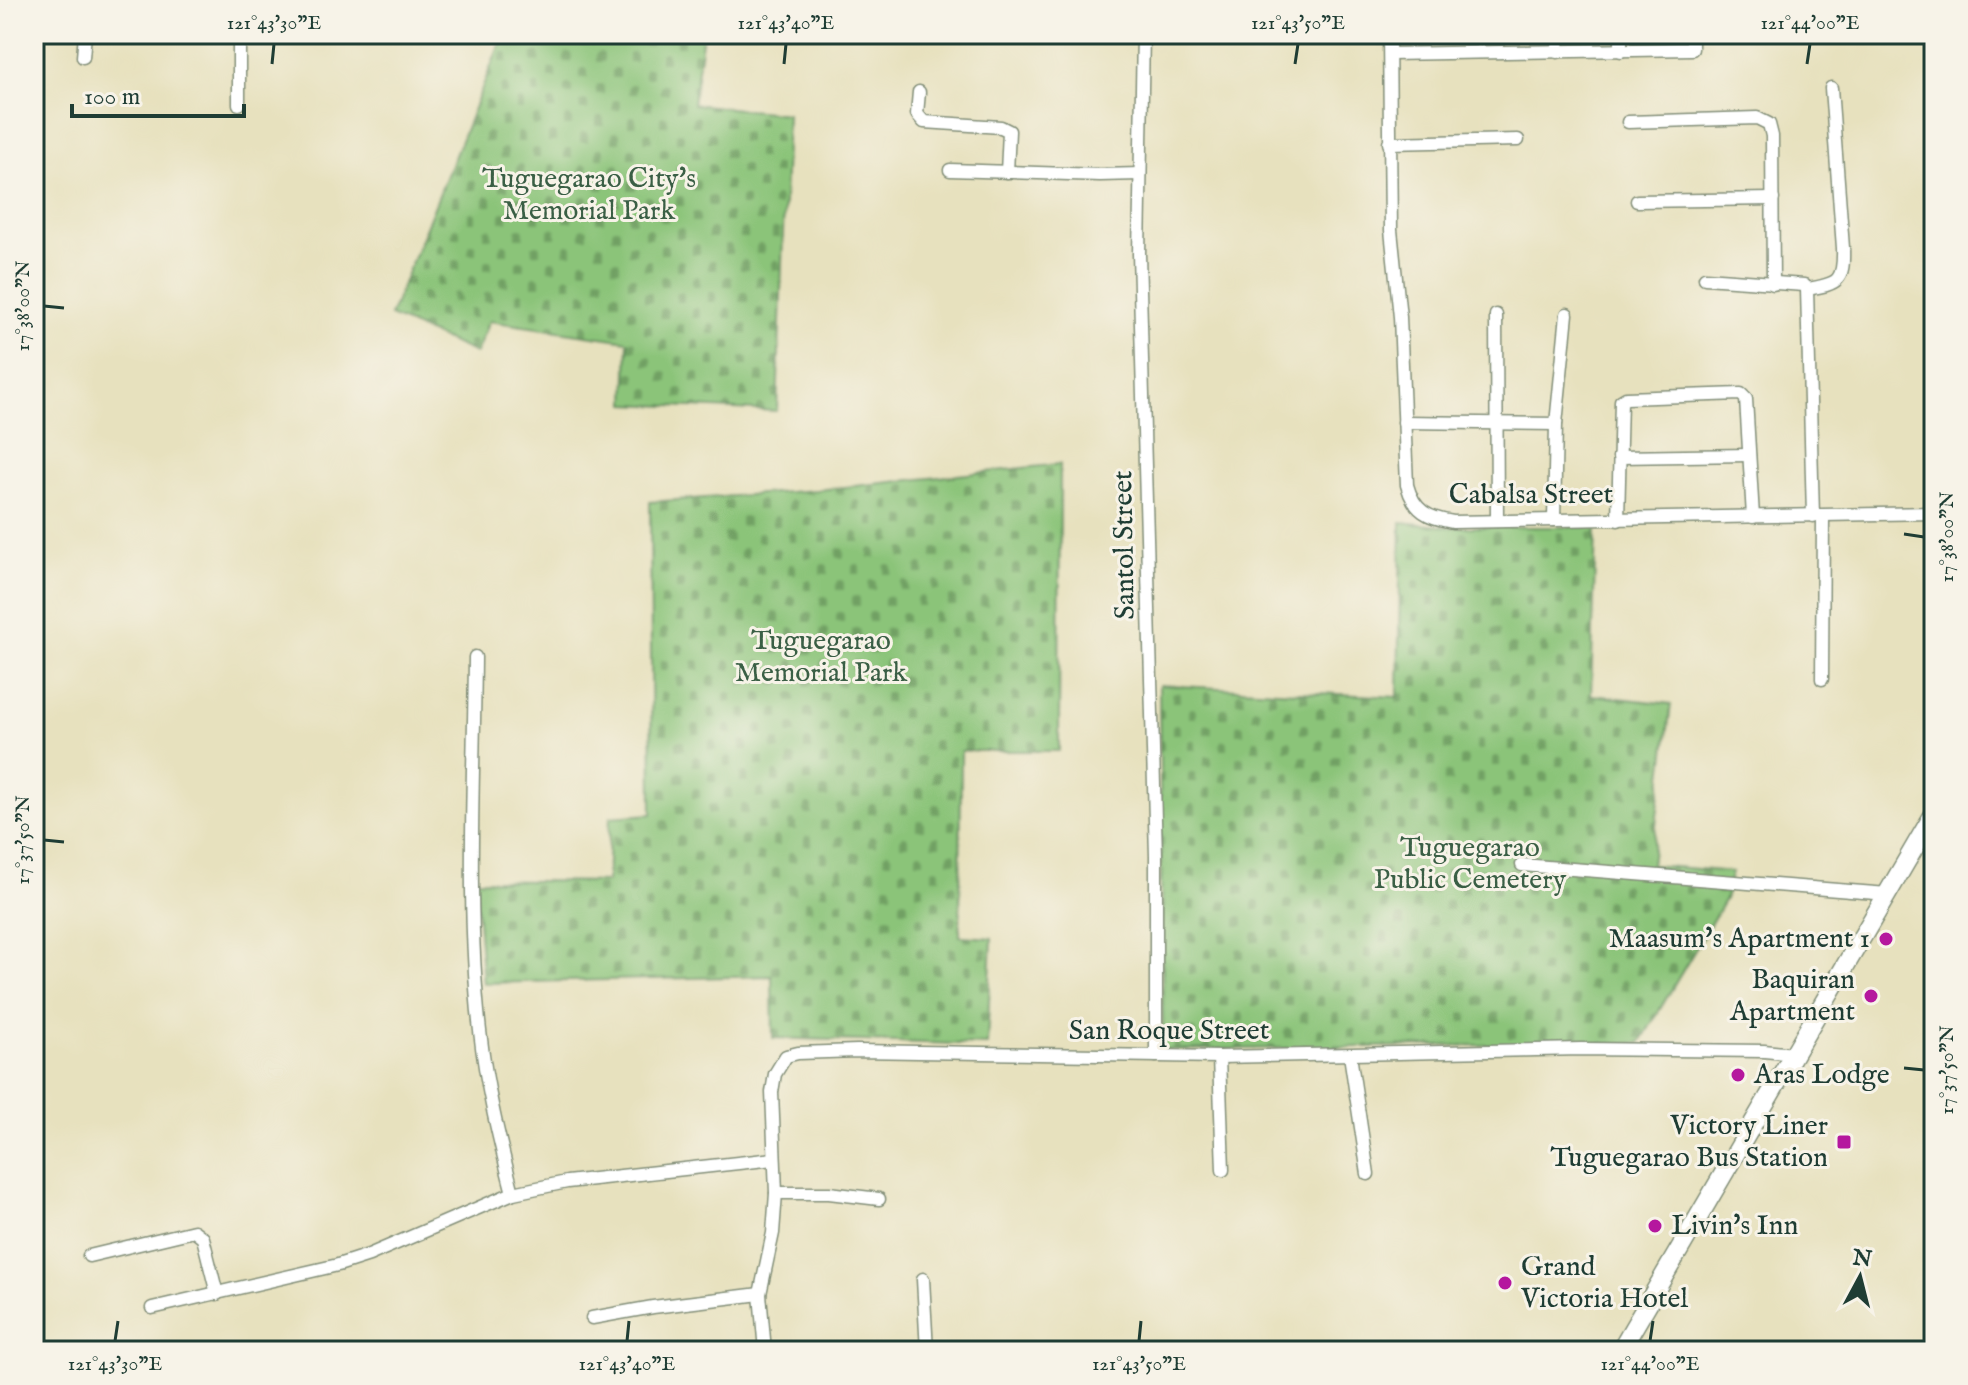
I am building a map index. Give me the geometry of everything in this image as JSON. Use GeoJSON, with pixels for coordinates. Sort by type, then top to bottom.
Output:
{"type":"FeatureCollection","features":[{"type":"Feature","properties":{"kind":"highway"},"geometry":{"type":"LineString","coordinates":[[1620,1351],[1934,814]]}},
{"type":"Feature","properties":{"kind":"street"},"geometry":{"type":"LineString","coordinates":[[83,57],[85,34]]}},
{"type":"Feature","properties":{"kind":"street"},"geometry":{"type":"LineString","coordinates":[[239,34],[239,104]]}},
{"type":"Feature","properties":{"kind":"street","name":"Santol Street"},"geometry":{"type":"LineString","coordinates":[[1143,34],[1139,254],[1156,856],[1156,1056]]}},
{"type":"Feature","properties":{"kind":"street"},"geometry":{"type":"LineString","coordinates":[[1270,36],[1343,34]]}},
{"type":"Feature","properties":{"kind":"street","name":"Cabalsa Street"},"geometry":{"type":"LineString","coordinates":[[1389,34],[1391,230],[1400,317],[1407,485],[1417,508],[1436,519],[1497,521],[1934,513]]}},
{"type":"Feature","properties":{"kind":"street"},"geometry":{"type":"LineString","coordinates":[[1558,52],[1559,34]]}},
{"type":"Feature","properties":{"kind":"street"},"geometry":{"type":"LineString","coordinates":[[1621,34],[1621,51]]}},
{"type":"Feature","properties":{"kind":"street"},"geometry":{"type":"LineString","coordinates":[[1390,54],[1692,49],[1692,34]]}},
{"type":"Feature","properties":{"kind":"street"},"geometry":{"type":"LineString","coordinates":[[1807,289],[1839,279],[1844,267],[1831,88]]}},
{"type":"Feature","properties":{"kind":"street"},"geometry":{"type":"LineString","coordinates":[[919,92],[917,114],[924,122],[1001,127],[1009,131],[1007,172]]}},
{"type":"Feature","properties":{"kind":"street"},"geometry":{"type":"LineString","coordinates":[[1628,122],[1762,119],[1769,124],[1772,132],[1773,284]]}},
{"type":"Feature","properties":{"kind":"street"},"geometry":{"type":"LineString","coordinates":[[1389,143],[1518,140]]}},
{"type":"Feature","properties":{"kind":"street"},"geometry":{"type":"LineString","coordinates":[[950,170],[1140,174]]}},
{"type":"Feature","properties":{"kind":"street"},"geometry":{"type":"LineString","coordinates":[[1637,201],[1773,199]]}},
{"type":"Feature","properties":{"kind":"street"},"geometry":{"type":"LineString","coordinates":[[1705,278],[1804,285],[1807,289],[1822,679]]}},
{"type":"Feature","properties":{"kind":"street"},"geometry":{"type":"LineString","coordinates":[[1554,520],[1556,424],[1567,314]]}},
{"type":"Feature","properties":{"kind":"street"},"geometry":{"type":"LineString","coordinates":[[1496,315],[1497,521]]}},
{"type":"Feature","properties":{"kind":"street"},"geometry":{"type":"LineString","coordinates":[[1618,520],[1622,399],[1741,394],[1746,399],[1753,517]]}},
{"type":"Feature","properties":{"kind":"street"},"geometry":{"type":"LineString","coordinates":[[1404,422],[1556,424]]}},
{"type":"Feature","properties":{"kind":"street"},"geometry":{"type":"LineString","coordinates":[[1619,457],[1749,455]]}},
{"type":"Feature","properties":{"kind":"street"},"geometry":{"type":"LineString","coordinates":[[475,657],[472,869],[478,1013],[490,1101],[513,1193]]}},
{"type":"Feature","properties":{"kind":"street"},"geometry":{"type":"LineString","coordinates":[[1522,865],[1888,894]]}},
{"type":"Feature","properties":{"kind":"street","name":"San Roque Street"},"geometry":{"type":"LineString","coordinates":[[765,1351],[760,1294],[773,1233],[776,1193],[772,1092],[775,1074],[786,1056],[857,1051],[1219,1057],[1581,1049],[1794,1054]]}},
{"type":"Feature","properties":{"kind":"street"},"geometry":{"type":"LineString","coordinates":[[1350,1055],[1368,1174]]}},
{"type":"Feature","properties":{"kind":"street"},"geometry":{"type":"LineString","coordinates":[[1219,1057],[1223,1170]]}},
{"type":"Feature","properties":{"kind":"street"},"geometry":{"type":"LineString","coordinates":[[152,1308],[359,1258],[513,1193],[567,1182],[774,1159]]}},
{"type":"Feature","properties":{"kind":"street"},"geometry":{"type":"LineString","coordinates":[[776,1193],[829,1193],[879,1199]]}},
{"type":"Feature","properties":{"kind":"street"},"geometry":{"type":"LineString","coordinates":[[89,1256],[194,1231],[203,1238],[217,1294]]}},
{"type":"Feature","properties":{"kind":"street"},"geometry":{"type":"LineString","coordinates":[[923,1279],[927,1351]]}},
{"type":"Feature","properties":{"kind":"street"},"geometry":{"type":"LineString","coordinates":[[592,1318],[760,1294]]}},
{"type":"Feature","properties":{"kind":"green space","name":"Tuguegarao City's Memorial Park"},"geometry":{"type":"Polygon","coordinates":[[[504,34],[703,34],[693,104],[787,114],[777,411],[626,404],[628,341],[489,321],[476,353],[390,316],[504,34]]]}},
{"type":"Feature","properties":{"kind":"green space","name":"Tuguegarao Memorial Park"},"geometry":{"type":"Polygon","coordinates":[[[1060,464],[1059,751],[961,751],[960,936],[992,938],[987,1045],[773,1038],[772,976],[483,983],[475,880],[607,882],[610,817],[652,814],[650,502],[817,490],[1060,464]]]}},
{"type":"Feature","properties":{"kind":"green space","name":"Tuguegarao Public Cemetery"},"geometry":{"type":"Polygon","coordinates":[[[1401,522],[1450,527],[1596,527],[1591,695],[1671,704],[1651,865],[1732,872],[1725,899],[1640,1043],[1163,1050],[1159,685],[1398,697],[1401,522]]]}},
{"type":"Feature","properties":{"kind":"place","name":"Maasum's Apartment 1"},"geometry":{"type":"Point","coordinates":[1886,939]}},
{"type":"Feature","properties":{"kind":"place","name":"Baquiran Apartment"},"geometry":{"type":"Point","coordinates":[1871,996]}},
{"type":"Feature","properties":{"kind":"place","name":"Aras Lodge"},"geometry":{"type":"Point","coordinates":[1738,1075]}},
{"type":"Feature","properties":{"kind":"place","name":"Victory Liner Tuguegarao Bus Station"},"geometry":{"type":"Point","coordinates":[1844,1142]}},
{"type":"Feature","properties":{"kind":"place","name":"Livin's Inn"},"geometry":{"type":"Point","coordinates":[1655,1226]}},
{"type":"Feature","properties":{"kind":"place","name":"Grand Victoria Hotel"},"geometry":{"type":"Point","coordinates":[1505,1283]}}]}
